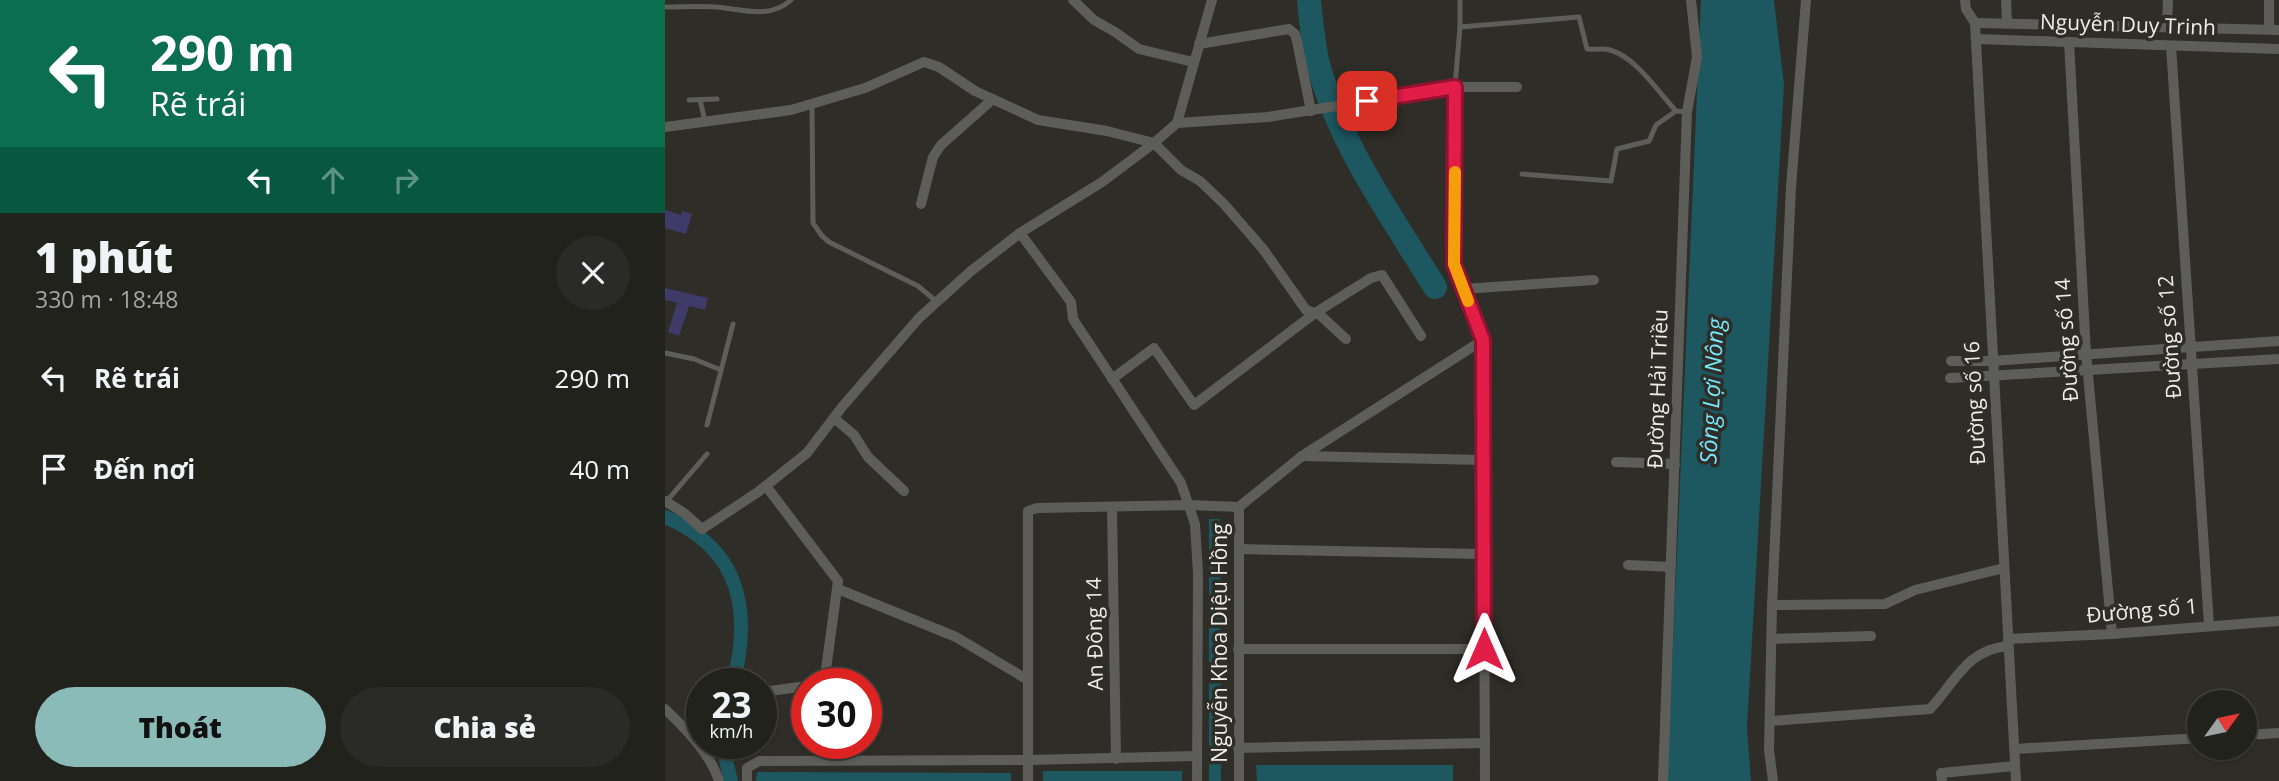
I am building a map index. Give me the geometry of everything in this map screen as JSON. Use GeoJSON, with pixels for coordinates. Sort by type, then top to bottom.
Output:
{"type":"FeatureCollection","features":[{"type":"Feature","properties":{"kind":"street"},"geometry":{"type":"LineString","coordinates":[[1073,0],[1094,20],[1139,49],[1193,62]]}},
{"type":"Feature","properties":{"kind":"street"},"geometry":{"type":"LineString","coordinates":[[665,501],[702,529],[766,486],[807,453],[919,318],[937,302],[1020,233],[1102,182],[1177,123],[1212,0]]}},
{"type":"Feature","properties":{"kind":"street","name":"Đường Hải Triều"},"geometry":{"type":"LineString","coordinates":[[1663,781],[1675,464],[1682,111],[1697,57],[1691,0]]}},
{"type":"Feature","properties":{"kind":"street"},"geometry":{"type":"LineString","coordinates":[[1773,781],[1770,721],[1772,605],[1791,187],[1806,0]]}},
{"type":"Feature","properties":{"kind":"street","name":"Đường số 16"},"geometry":{"type":"LineString","coordinates":[[1965,0],[1966,9],[1975,23],[1976,38],[1992,376],[2016,781]]}},
{"type":"Feature","properties":{"kind":"street"},"geometry":{"type":"LineString","coordinates":[[2007,0],[2007,23]]}},
{"type":"Feature","properties":{"kind":"street"},"geometry":{"type":"LineString","coordinates":[[2167,25],[2168,0]]}},
{"type":"Feature","properties":{"kind":"street"},"geometry":{"type":"LineString","coordinates":[[2269,0],[2274,29]]}},
{"type":"Feature","properties":{"kind":"street","name":"Nguyễn Duy Trinh"},"geometry":{"type":"LineString","coordinates":[[1975,23],[2274,29]]}},
{"type":"Feature","properties":{"kind":"street"},"geometry":{"type":"LineString","coordinates":[[1199,44],[1289,29],[1295,34],[1316,110]]}},
{"type":"Feature","properties":{"kind":"street","name":"Nguyễn Duy Trinh"},"geometry":{"type":"LineString","coordinates":[[1976,38],[2279,49]]}},
{"type":"Feature","properties":{"kind":"street","name":"Đường số 14"},"geometry":{"type":"LineString","coordinates":[[2069,42],[2086,353],[2112,634]]}},
{"type":"Feature","properties":{"kind":"street","name":"Đường số 12"},"geometry":{"type":"LineString","coordinates":[[2171,46],[2209,625]]}},
{"type":"Feature","properties":{"kind":"street"},"geometry":{"type":"LineString","coordinates":[[665,127],[792,110],[865,88],[924,62],[939,67],[975,91],[1038,120],[1107,131],[1154,143],[1181,170],[1200,181],[1224,204],[1263,249],[1306,310],[1320,315],[1346,339]]}},
{"type":"Feature","properties":{"kind":"street"},"geometry":{"type":"LineString","coordinates":[[1177,123],[1268,117],[1455,87],[1517,87]]}},
{"type":"Feature","properties":{"kind":"street"},"geometry":{"type":"LineString","coordinates":[[1455,87],[1454,264],[1483,340],[1485,781]]}},
{"type":"Feature","properties":{"kind":"street"},"geometry":{"type":"LineString","coordinates":[[922,204],[928,171],[937,151],[993,99]]}},
{"type":"Feature","properties":{"kind":"street"},"geometry":{"type":"LineString","coordinates":[[1020,233],[1071,302],[1073,319],[1181,483],[1190,505],[1195,524],[1198,575],[1197,781]]}},
{"type":"Feature","properties":{"kind":"street"},"geometry":{"type":"LineString","coordinates":[[1112,379],[1154,348],[1194,405],[1315,313],[1371,278],[1382,275],[1421,336]]}},
{"type":"Feature","properties":{"kind":"street"},"geometry":{"type":"LineString","coordinates":[[1463,289],[1594,280]]}},
{"type":"Feature","properties":{"kind":"street","name":"Nguyễn Khoa Diệu Hồng"},"geometry":{"type":"LineString","coordinates":[[1239,781],[1239,507],[1302,456],[1483,340]]}},
{"type":"Feature","properties":{"kind":"street"},"geometry":{"type":"LineString","coordinates":[[1951,361],[1992,361],[2279,341]]}},
{"type":"Feature","properties":{"kind":"street"},"geometry":{"type":"LineString","coordinates":[[1950,378],[2279,359]]}},
{"type":"Feature","properties":{"kind":"street"},"geometry":{"type":"LineString","coordinates":[[834,418],[854,435],[868,457],[904,491]]}},
{"type":"Feature","properties":{"kind":"street"},"geometry":{"type":"LineString","coordinates":[[1302,456],[1483,460]]}},
{"type":"Feature","properties":{"kind":"street"},"geometry":{"type":"LineString","coordinates":[[1616,462],[1675,464]]}},
{"type":"Feature","properties":{"kind":"street"},"geometry":{"type":"LineString","coordinates":[[766,486],[838,581],[826,668]]}},
{"type":"Feature","properties":{"kind":"street"},"geometry":{"type":"LineString","coordinates":[[1028,781],[1028,511],[1037,508],[1190,505],[1239,507]]}},
{"type":"Feature","properties":{"kind":"street","name":"An Đông 14"},"geometry":{"type":"LineString","coordinates":[[1112,508],[1116,758]]}},
{"type":"Feature","properties":{"kind":"street"},"geometry":{"type":"LineString","coordinates":[[1239,549],[1484,554]]}},
{"type":"Feature","properties":{"kind":"street"},"geometry":{"type":"LineString","coordinates":[[1628,565],[1671,567]]}},
{"type":"Feature","properties":{"kind":"street"},"geometry":{"type":"LineString","coordinates":[[1772,605],[1885,604],[1915,590],[2004,568]]}},
{"type":"Feature","properties":{"kind":"street"},"geometry":{"type":"LineString","coordinates":[[838,589],[956,637],[1028,680]]}},
{"type":"Feature","properties":{"kind":"street","name":"Đường số 1"},"geometry":{"type":"LineString","coordinates":[[1770,721],[1930,709],[1961,670],[1978,655],[2008,642],[2279,621]]}},
{"type":"Feature","properties":{"kind":"street"},"geometry":{"type":"LineString","coordinates":[[1772,639],[1871,636]]}},
{"type":"Feature","properties":{"kind":"street"},"geometry":{"type":"LineString","coordinates":[[1238,649],[1484,649]]}},
{"type":"Feature","properties":{"kind":"street"},"geometry":{"type":"LineString","coordinates":[[665,709],[683,726],[714,766],[719,781]]}},
{"type":"Feature","properties":{"kind":"street"},"geometry":{"type":"LineString","coordinates":[[2257,734],[2279,733]]}},
{"type":"Feature","properties":{"kind":"street"},"geometry":{"type":"LineString","coordinates":[[2015,749],[2187,739]]}},
{"type":"Feature","properties":{"kind":"street"},"geometry":{"type":"LineString","coordinates":[[1238,748],[1485,743]]}},
{"type":"Feature","properties":{"kind":"street"},"geometry":{"type":"LineString","coordinates":[[747,781],[747,768],[759,761],[1196,756]]}},
{"type":"Feature","properties":{"kind":"street"},"geometry":{"type":"LineString","coordinates":[[1942,781],[1941,773],[2015,766]]}},
{"type":"Feature","properties":{"kind":"lane"},"geometry":{"type":"LineString","coordinates":[[717,0],[717,7]]}},
{"type":"Feature","properties":{"kind":"lane"},"geometry":{"type":"LineString","coordinates":[[665,7],[717,7],[759,13],[778,9],[791,0]]}},
{"type":"Feature","properties":{"kind":"lane"},"geometry":{"type":"LineString","coordinates":[[1455,87],[1460,0]]}},
{"type":"Feature","properties":{"kind":"lane"},"geometry":{"type":"LineString","coordinates":[[1460,27],[1579,17],[1587,49],[1610,50],[1638,66],[1682,111],[1656,124],[1650,141],[1616,149],[1611,181],[1523,174]]}},
{"type":"Feature","properties":{"kind":"lane"},"geometry":{"type":"LineString","coordinates":[[689,100],[717,99]]}},
{"type":"Feature","properties":{"kind":"lane"},"geometry":{"type":"LineString","coordinates":[[701,100],[705,121]]}},
{"type":"Feature","properties":{"kind":"lane"},"geometry":{"type":"LineString","coordinates":[[812,104],[813,223],[829,242],[918,286],[937,302]]}},
{"type":"Feature","properties":{"kind":"lane"},"geometry":{"type":"LineString","coordinates":[[707,425],[733,324]]}},
{"type":"Feature","properties":{"kind":"lane"},"geometry":{"type":"LineString","coordinates":[[665,353],[695,359],[721,370]]}},
{"type":"Feature","properties":{"kind":"lane"},"geometry":{"type":"LineString","coordinates":[[665,501],[707,454]]}},
{"type":"Feature","properties":{"kind":"water","name":"Sông Lợi Nông"},"geometry":{"type":"Polygon","coordinates":[[[1701,0],[1774,0],[1784,85],[1747,728],[1751,781],[1667,781],[1701,0]]]}},
{"type":"Feature","properties":{"kind":"water"},"geometry":{"type":"Polygon","coordinates":[[[1209,519],[1220,519],[1221,781],[1209,781],[1209,519]]]}},
{"type":"Feature","properties":{"kind":"water"},"geometry":{"type":"Polygon","coordinates":[[[1256,765],[1453,765],[1453,781],[1257,781],[1256,765]]]}},
{"type":"Feature","properties":{"kind":"water"},"geometry":{"type":"Polygon","coordinates":[[[1043,771],[1182,771],[1182,781],[1043,781],[1043,771]]]}},
{"type":"Feature","properties":{"kind":"water"},"geometry":{"type":"Polygon","coordinates":[[[757,772],[1011,773],[1011,781],[756,781],[757,772]]]}},
{"type":"Feature","properties":{"kind":"building"},"geometry":{"type":"Polygon","coordinates":[[[665,210],[681,215],[682,211],[692,214],[686,234],[665,228],[665,210]]]}},
{"type":"Feature","properties":{"kind":"building"},"geometry":{"type":"Polygon","coordinates":[[[665,288],[708,298],[705,310],[689,306],[679,336],[668,332],[677,303],[665,300],[665,288]]]}},
{"type":"Feature","properties":{"kind":"waterway"},"geometry":{"type":"LineString","coordinates":[[1309,0],[1318,64],[1339,123],[1384,207],[1435,287]]}},
{"type":"Feature","properties":{"kind":"waterway"},"geometry":{"type":"LineString","coordinates":[[665,517],[691,530],[710,546],[725,565],[735,585],[741,632],[737,668]]}},
{"type":"Feature","properties":{"kind":"waterway"},"geometry":{"type":"LineString","coordinates":[[726,759],[731,781]]}},
{"type":"Feature","properties":{"kind":"slow traffic"},"geometry":{"type":"LineString","coordinates":[[1455,172],[1454,264],[1468,301]]}},
{"type":"Feature","properties":{"kind":"route"},"geometry":{"type":"LineString","coordinates":[[1367,101],[1455,87],[1454,264],[1483,340],[1484,649]]}}]}
